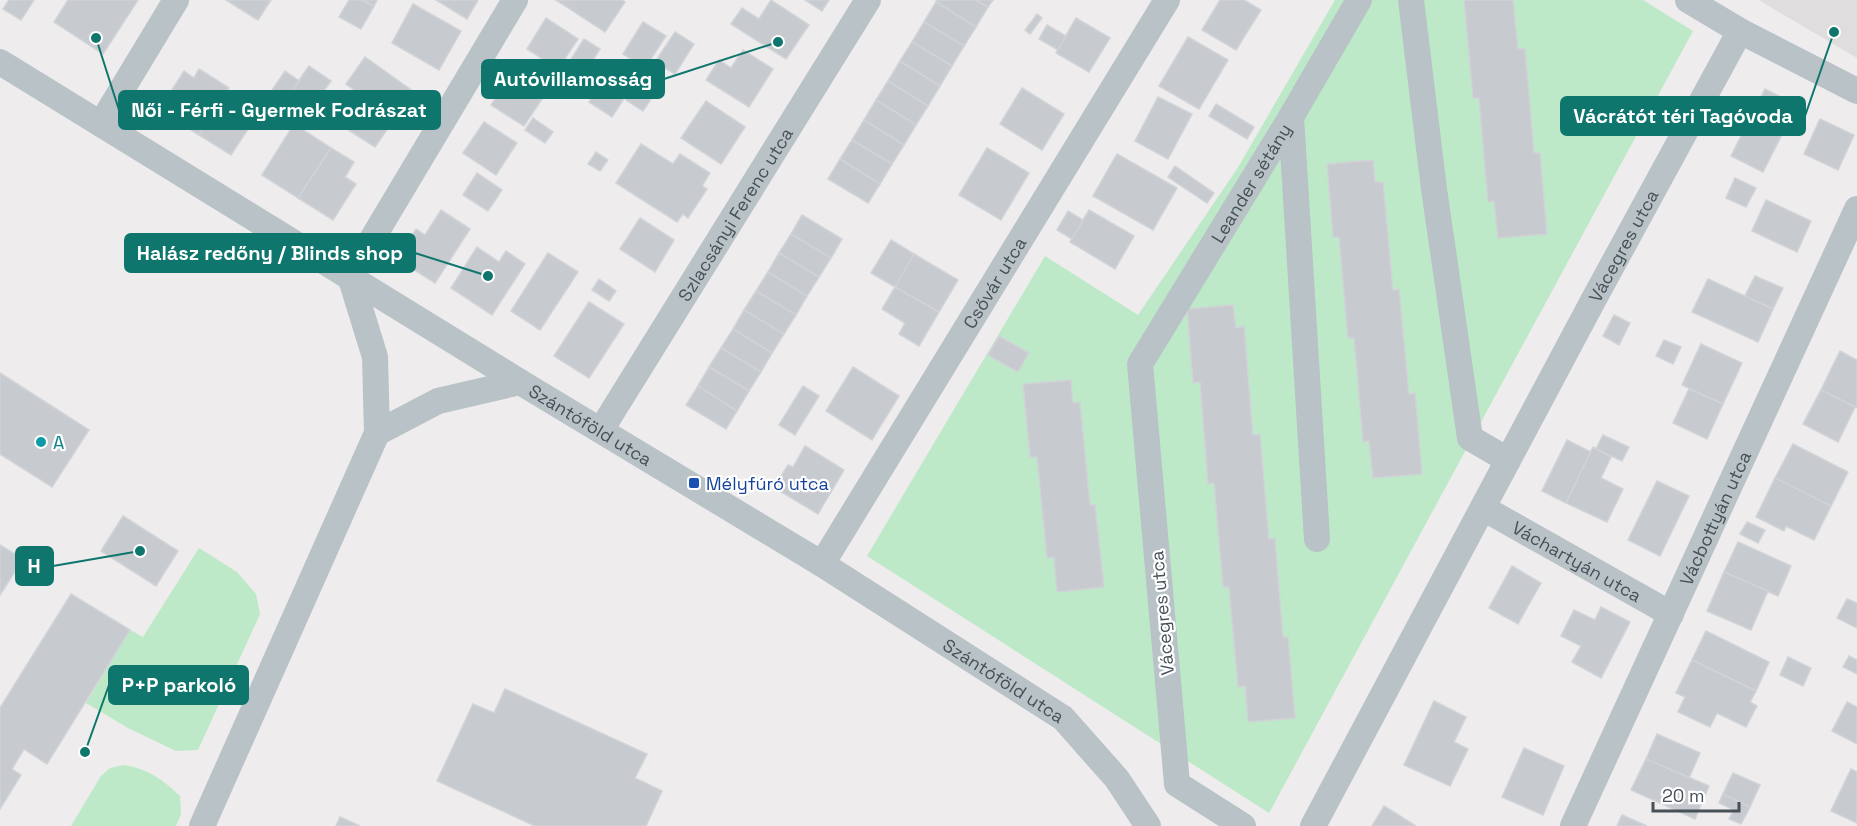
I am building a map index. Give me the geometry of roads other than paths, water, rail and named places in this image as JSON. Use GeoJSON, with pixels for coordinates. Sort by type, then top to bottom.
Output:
{"type":"FeatureCollection","features":[{"type":"Feature","properties":{"kind":"street"},"geometry":{"type":"LineString","coordinates":[[101,124],[176,0]]}},
{"type":"Feature","properties":{"kind":"street"},"geometry":{"type":"LineString","coordinates":[[201,826],[376,434],[375,357],[350,276],[515,0]]}},
{"type":"Feature","properties":{"kind":"street","name":"Szlacsányi Ferenc utca"},"geometry":{"type":"LineString","coordinates":[[601,430],[868,0]]}},
{"type":"Feature","properties":{"kind":"street","name":"Csővár utca"},"geometry":{"type":"LineString","coordinates":[[822,564],[1167,0]]}},
{"type":"Feature","properties":{"kind":"street","name":"Leander sétány"},"geometry":{"type":"LineString","coordinates":[[1140,364],[1291,117],[1359,0]]}},
{"type":"Feature","properties":{"kind":"street"},"geometry":{"type":"LineString","coordinates":[[1411,0],[1434,189],[1470,438],[1508,460]]}},
{"type":"Feature","properties":{"kind":"street"},"geometry":{"type":"LineString","coordinates":[[1688,0],[1740,32],[1857,91]]}},
{"type":"Feature","properties":{"kind":"street","name":"Vácegres utca"},"geometry":{"type":"LineString","coordinates":[[1313,826],[1740,32]]}},
{"type":"Feature","properties":{"kind":"street","name":"Szántóföld utca"},"geometry":{"type":"LineString","coordinates":[[0,62],[520,382],[822,564],[1063,718],[1117,779],[1148,826]]}},
{"type":"Feature","properties":{"kind":"street"},"geometry":{"type":"LineString","coordinates":[[1291,117],[1317,539]]}},
{"type":"Feature","properties":{"kind":"street","name":"Vácbottyán utca"},"geometry":{"type":"LineString","coordinates":[[1573,826],[1857,209]]}},
{"type":"Feature","properties":{"kind":"street","name":"Vácegres utca"},"geometry":{"type":"LineString","coordinates":[[1140,364],[1177,784],[1243,826]]}},
{"type":"Feature","properties":{"kind":"street"},"geometry":{"type":"LineString","coordinates":[[376,434],[438,401],[520,382]]}},
{"type":"Feature","properties":{"kind":"street","name":"Váchartyán utca"},"geometry":{"type":"LineString","coordinates":[[1483,508],[1671,614]]}},
{"type":"Feature","properties":{"kind":"place","name":"Vácrátót téri Tagóvoda"},"geometry":{"type":"Point","coordinates":[1834,32]}},
{"type":"Feature","properties":{"kind":"place","name":"Női - Férfi - Gyermek Fodrászat"},"geometry":{"type":"Point","coordinates":[96,38]}},
{"type":"Feature","properties":{"kind":"place","name":"Autóvillamosság"},"geometry":{"type":"Point","coordinates":[778,42]}},
{"type":"Feature","properties":{"kind":"place","name":"Halász redőny / Blinds shop"},"geometry":{"type":"Point","coordinates":[488,276]}},
{"type":"Feature","properties":{"kind":"place","name":"A"},"geometry":{"type":"Point","coordinates":[41,442]}},
{"type":"Feature","properties":{"kind":"place","name":"Mélyfúró utca"},"geometry":{"type":"Point","coordinates":[694,483]}},
{"type":"Feature","properties":{"kind":"place","name":"H"},"geometry":{"type":"Point","coordinates":[140,551]}},
{"type":"Feature","properties":{"kind":"place","name":"P+P parkoló"},"geometry":{"type":"Point","coordinates":[85,752]}}]}
